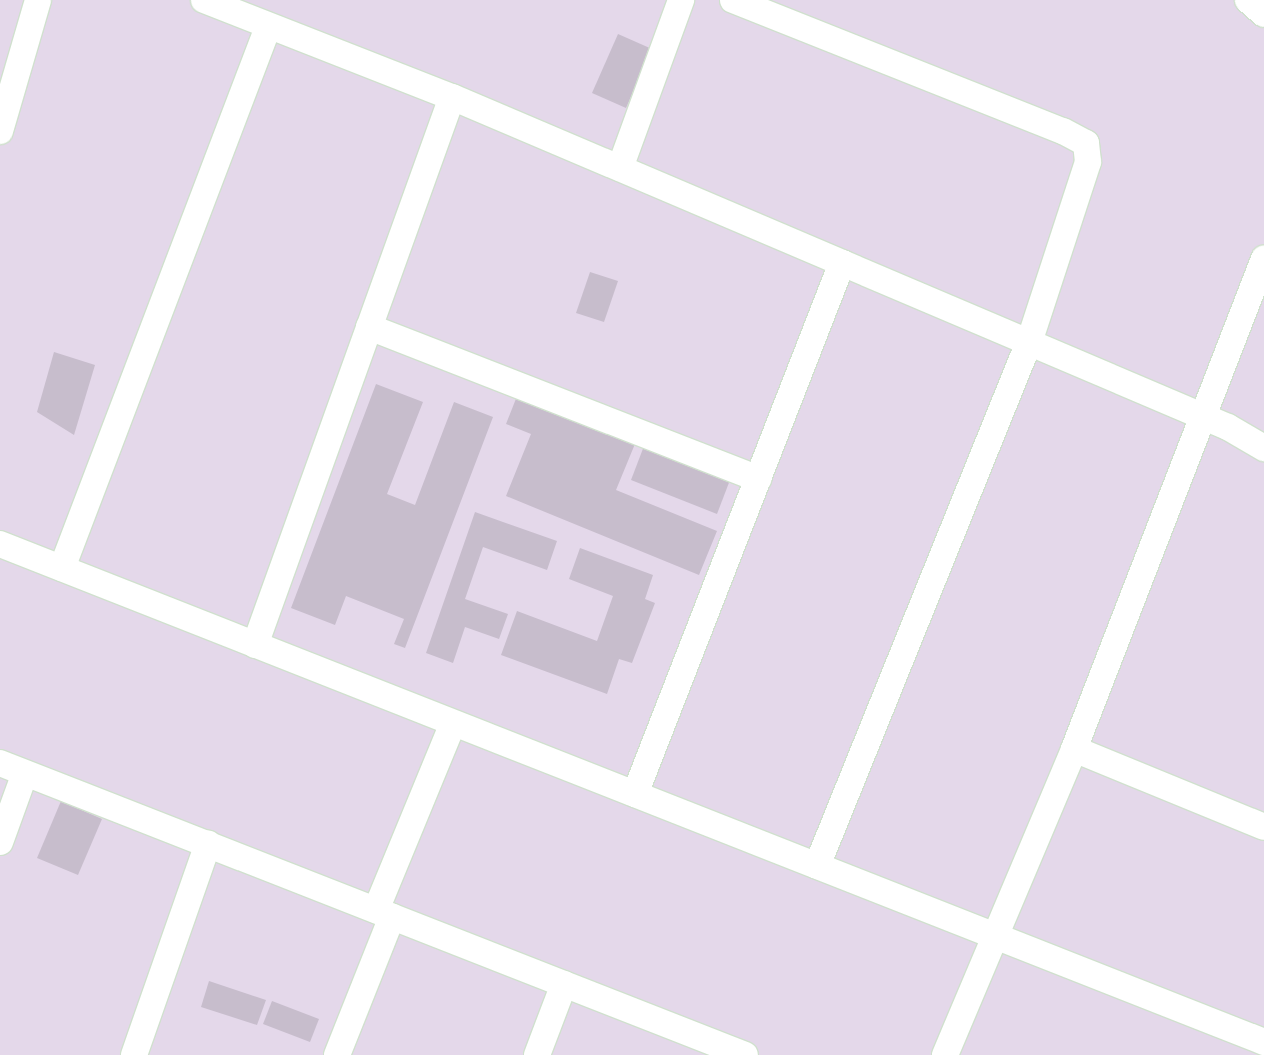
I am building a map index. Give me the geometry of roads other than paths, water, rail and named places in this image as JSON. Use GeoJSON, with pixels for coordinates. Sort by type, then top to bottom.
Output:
{"type":"FeatureCollection","features":[{"type":"Feature","properties":{"kind":"street"},"geometry":{"type":"LineString","coordinates":[[0,131],[38,0]]}},
{"type":"Feature","properties":{"kind":"street"},"geometry":{"type":"LineString","coordinates":[[204,0],[268,27],[452,97],[620,168],[1204,417],[1264,448]]}},
{"type":"Feature","properties":{"kind":"street"},"geometry":{"type":"LineString","coordinates":[[620,168],[681,0]]}},
{"type":"Feature","properties":{"kind":"street"},"geometry":{"type":"LineString","coordinates":[[733,0],[1063,131],[1086,143],[1088,162],[1029,342],[816,866]]}},
{"type":"Feature","properties":{"kind":"street"},"geometry":{"type":"LineString","coordinates":[[1248,0],[1264,14]]}},
{"type":"Feature","properties":{"kind":"street"},"geometry":{"type":"LineString","coordinates":[[62,568],[268,27]]}},
{"type":"Feature","properties":{"kind":"street"},"geometry":{"type":"LineString","coordinates":[[255,645],[452,97]]}},
{"type":"Feature","properties":{"kind":"street"},"geometry":{"type":"LineString","coordinates":[[945,1055],[1074,749],[1264,259]]}},
{"type":"Feature","properties":{"kind":"street"},"geometry":{"type":"LineString","coordinates":[[635,794],[842,263]]}},
{"type":"Feature","properties":{"kind":"street"},"geometry":{"type":"LineString","coordinates":[[369,327],[758,479]]}},
{"type":"Feature","properties":{"kind":"street"},"geometry":{"type":"LineString","coordinates":[[0,544],[1264,1042]]}},
{"type":"Feature","properties":{"kind":"street"},"geometry":{"type":"LineString","coordinates":[[337,1055],[384,914],[453,723]]}},
{"type":"Feature","properties":{"kind":"street"},"geometry":{"type":"LineString","coordinates":[[1074,749],[1262,822]]}},
{"type":"Feature","properties":{"kind":"street"},"geometry":{"type":"LineString","coordinates":[[0,763],[740,1054]]}},
{"type":"Feature","properties":{"kind":"street"},"geometry":{"type":"LineString","coordinates":[[0,842],[25,773]]}},
{"type":"Feature","properties":{"kind":"street"},"geometry":{"type":"LineString","coordinates":[[134,1055],[208,844]]}},
{"type":"Feature","properties":{"kind":"street"},"geometry":{"type":"LineString","coordinates":[[537,1055],[564,984]]}}]}
